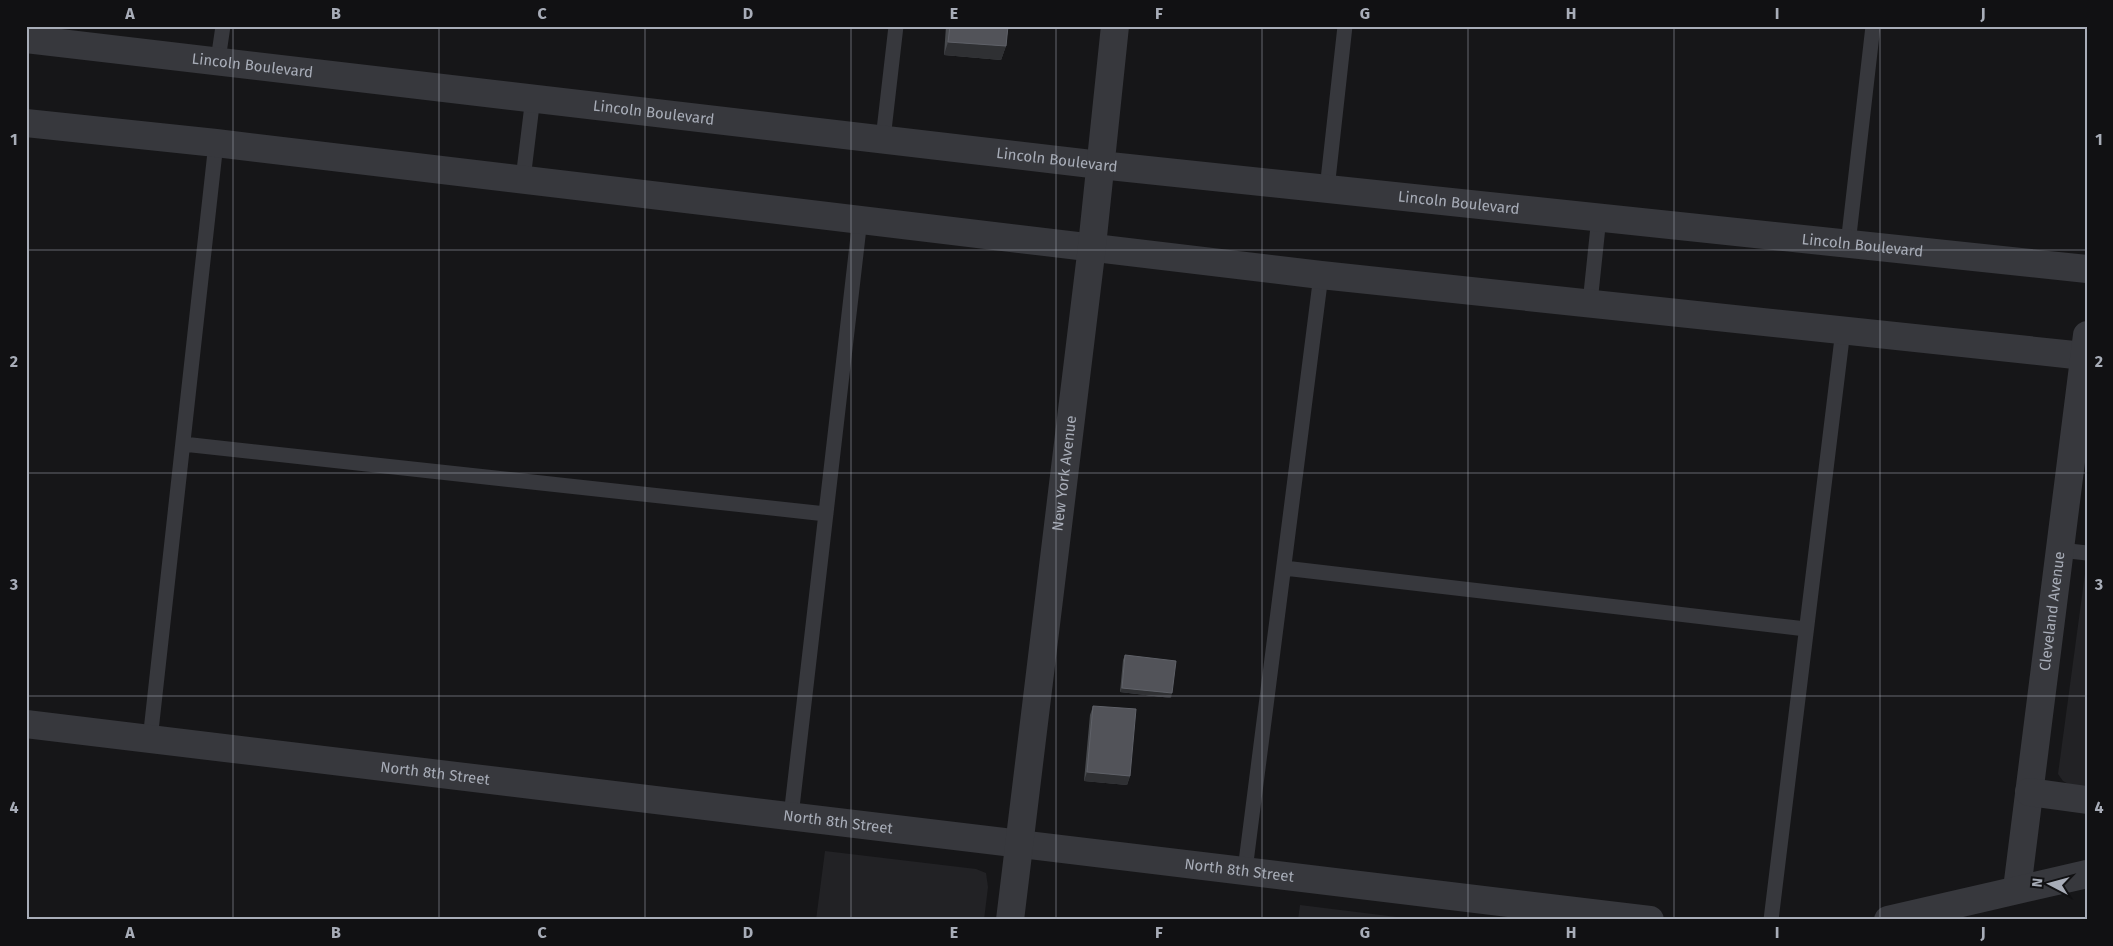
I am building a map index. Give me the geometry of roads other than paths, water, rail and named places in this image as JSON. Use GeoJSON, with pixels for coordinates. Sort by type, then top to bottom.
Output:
{"type":"FeatureCollection","features":[{"type":"Feature","properties":{"kind":"street","name":"New York Avenue"},"geometry":{"type":"LineString","coordinates":[[1010,920],[1092,246],[1115,26]]}},
{"type":"Feature","properties":{"kind":"street","name":"Lincoln Boulevard"},"geometry":{"type":"LineString","coordinates":[[26,39],[218,60],[1100,165],[2087,270]]}},
{"type":"Feature","properties":{"kind":"street"},"geometry":{"type":"LineString","coordinates":[[26,123],[216,143],[1321,274],[1843,330],[2085,345]]}},
{"type":"Feature","properties":{"kind":"street","name":"Cleveland Avenue"},"geometry":{"type":"LineString","coordinates":[[2017,889],[2085,345]]}},
{"type":"Feature","properties":{"kind":"street","name":"North 8th Street"},"geometry":{"type":"LineString","coordinates":[[26,724],[1650,920]]}},
{"type":"Feature","properties":{"kind":"street"},"geometry":{"type":"LineString","coordinates":[[2029,792],[2087,800]]}},
{"type":"Feature","properties":{"kind":"street"},"geometry":{"type":"LineString","coordinates":[[1888,920],[2087,874]]}},
{"type":"Feature","properties":{"kind":"lane"},"geometry":{"type":"LineString","coordinates":[[218,60],[223,26]]}},
{"type":"Feature","properties":{"kind":"lane"},"geometry":{"type":"LineString","coordinates":[[882,139],[896,26]]}},
{"type":"Feature","properties":{"kind":"lane"},"geometry":{"type":"LineString","coordinates":[[1326,189],[1344,26]]}},
{"type":"Feature","properties":{"kind":"lane"},"geometry":{"type":"LineString","coordinates":[[1848,244],[1873,26]]}},
{"type":"Feature","properties":{"kind":"lane"},"geometry":{"type":"LineString","coordinates":[[523,179],[533,97]]}},
{"type":"Feature","properties":{"kind":"lane"},"geometry":{"type":"LineString","coordinates":[[150,740],[216,143]]}},
{"type":"Feature","properties":{"kind":"lane"},"geometry":{"type":"LineString","coordinates":[[1590,303],[1598,217]]}},
{"type":"Feature","properties":{"kind":"lane"},"geometry":{"type":"LineString","coordinates":[[791,816],[860,219]]}},
{"type":"Feature","properties":{"kind":"lane"},"geometry":{"type":"LineString","coordinates":[[1245,870],[1321,274]]}},
{"type":"Feature","properties":{"kind":"lane"},"geometry":{"type":"LineString","coordinates":[[1771,920],[1843,330]]}},
{"type":"Feature","properties":{"kind":"lane"},"geometry":{"type":"LineString","coordinates":[[183,444],[826,514]]}},
{"type":"Feature","properties":{"kind":"lane"},"geometry":{"type":"LineString","coordinates":[[2060,550],[2087,553]]}},
{"type":"Feature","properties":{"kind":"lane"},"geometry":{"type":"LineString","coordinates":[[1284,568],[1806,630]]}}]}
